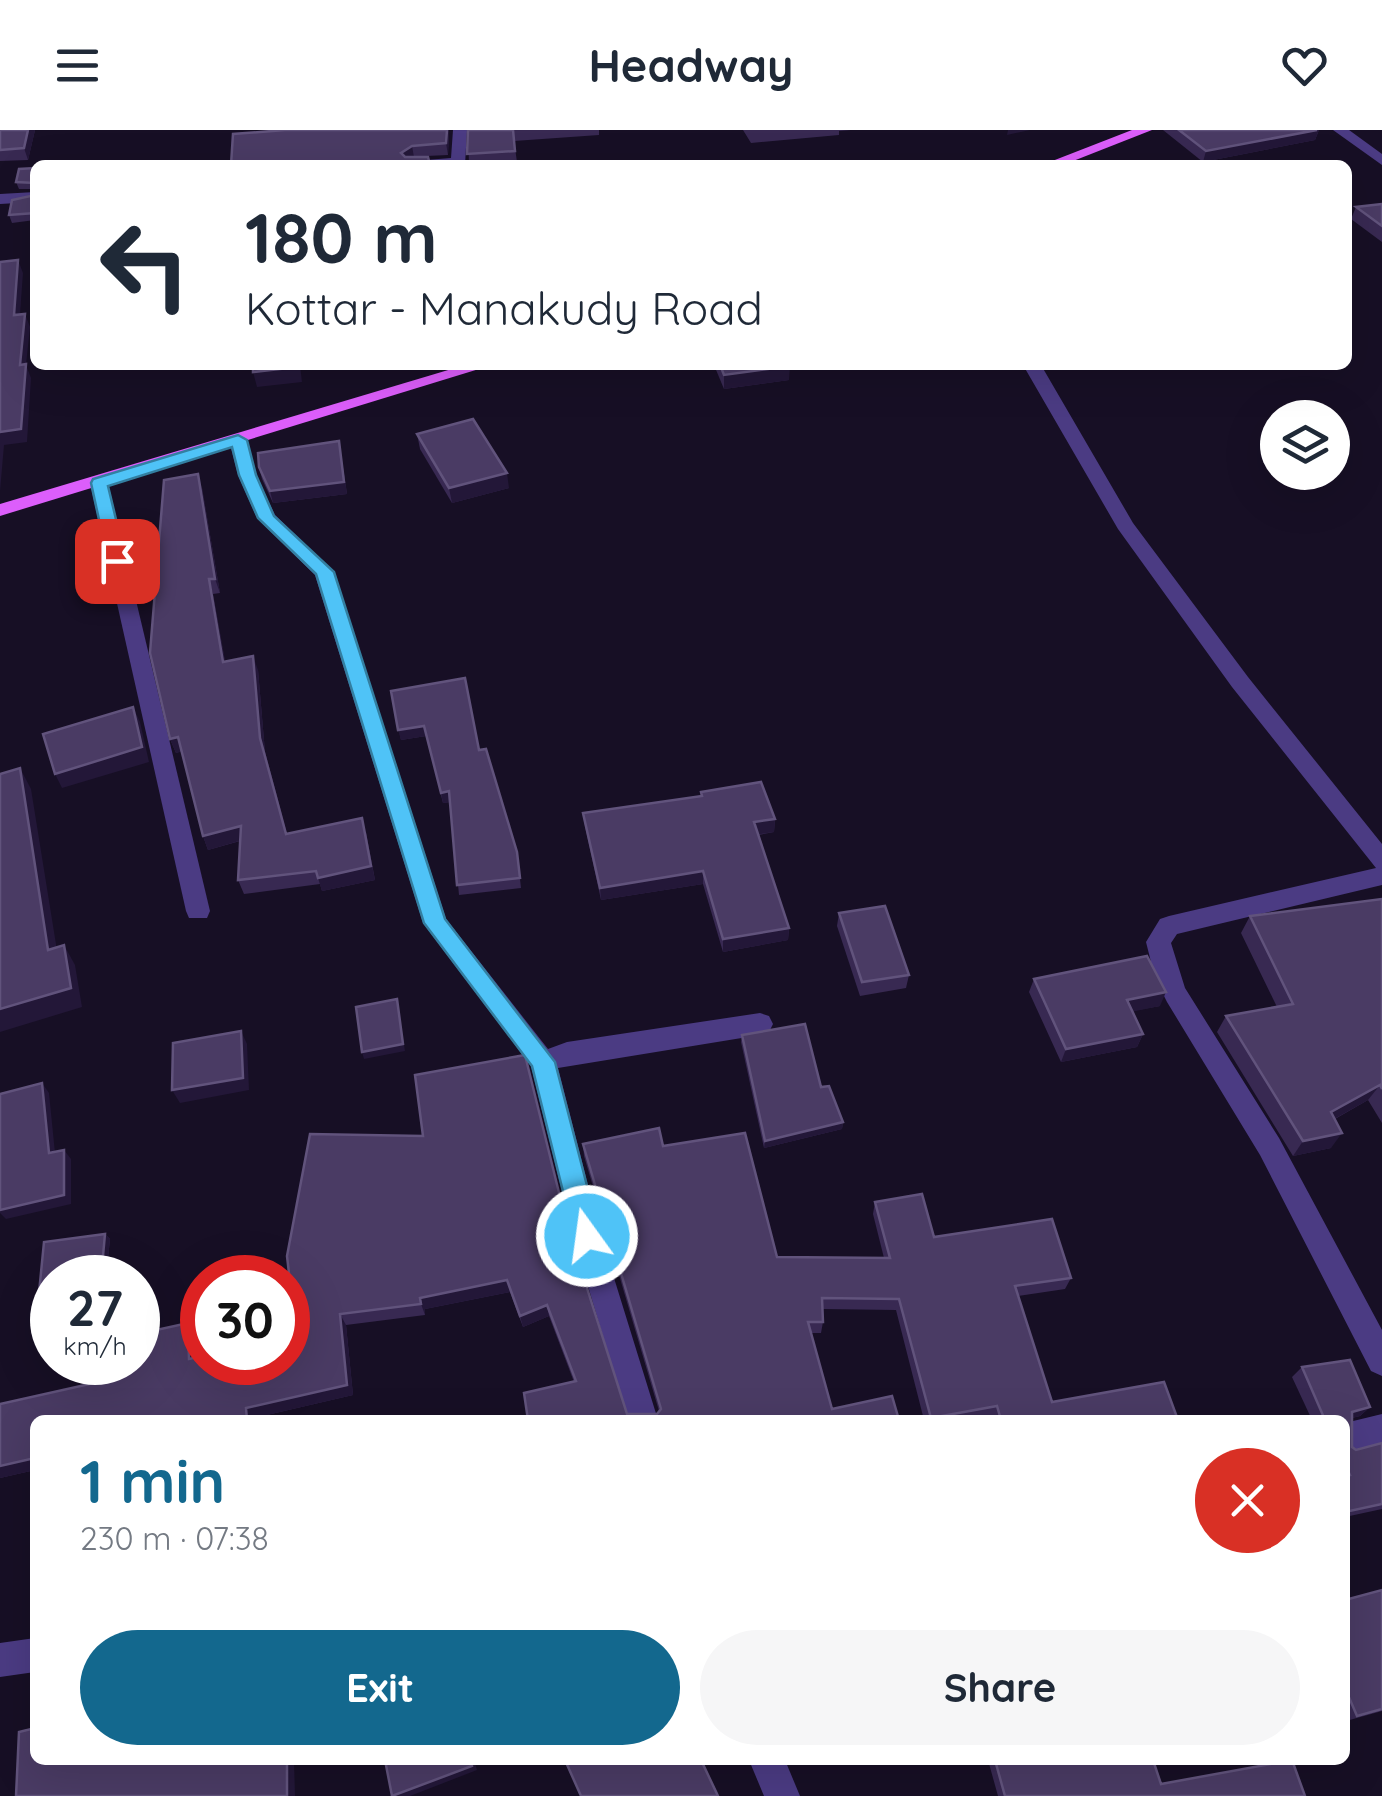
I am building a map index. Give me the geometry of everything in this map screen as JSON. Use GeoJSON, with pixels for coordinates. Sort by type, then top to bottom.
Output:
{"type":"FeatureCollection","features":[{"type":"Feature","properties":{"kind":"main road"},"geometry":{"type":"LineString","coordinates":[[1063,160],[1145,130]]}},
{"type":"Feature","properties":{"kind":"main road"},"geometry":{"type":"LineString","coordinates":[[0,510],[467,370]]}},
{"type":"Feature","properties":{"kind":"street"},"geometry":{"type":"LineString","coordinates":[[457,160],[460,130]]}},
{"type":"Feature","properties":{"kind":"street"},"geometry":{"type":"LineString","coordinates":[[1340,130],[1382,161]]}},
{"type":"Feature","properties":{"kind":"street"},"geometry":{"type":"LineString","coordinates":[[0,199],[30,197]]}},
{"type":"Feature","properties":{"kind":"street"},"geometry":{"type":"LineString","coordinates":[[1035,370],[1125,525],[1240,682],[1382,861]]}},
{"type":"Feature","properties":{"kind":"street"},"geometry":{"type":"LineString","coordinates":[[238,440],[247,475],[266,518],[324,572],[435,923],[543,1062],[587,1236],[641,1415]]}},
{"type":"Feature","properties":{"kind":"street"},"geometry":{"type":"LineString","coordinates":[[99,483],[198,911]]}},
{"type":"Feature","properties":{"kind":"street"},"geometry":{"type":"LineString","coordinates":[[1382,876],[1169,926],[1158,942],[1169,980],[1230,1076],[1328,1252],[1382,1361]]}},
{"type":"Feature","properties":{"kind":"street"},"geometry":{"type":"LineString","coordinates":[[543,1062],[586,1050],[760,1024]]}},
{"type":"Feature","properties":{"kind":"street"},"geometry":{"type":"LineString","coordinates":[[1350,1438],[1382,1428]]}},
{"type":"Feature","properties":{"kind":"street"},"geometry":{"type":"LineString","coordinates":[[0,1660],[30,1655]]}},
{"type":"Feature","properties":{"kind":"street"},"geometry":{"type":"LineString","coordinates":[[769,1765],[782,1796]]}},
{"type":"Feature","properties":{"kind":"building"},"geometry":{"type":"Polygon","coordinates":[[[0,130],[28,130],[24,148],[0,150],[0,130]]]}},
{"type":"Feature","properties":{"kind":"building"},"geometry":{"type":"Polygon","coordinates":[[[285,130],[447,130],[446,143],[412,146],[401,153],[429,160],[231,160],[233,134],[285,130]]]}},
{"type":"Feature","properties":{"kind":"building"},"geometry":{"type":"Polygon","coordinates":[[[468,130],[513,130],[515,151],[467,154],[468,130]]]}},
{"type":"Feature","properties":{"kind":"building"},"geometry":{"type":"Polygon","coordinates":[[[1179,130],[1317,130],[1206,151],[1179,130]]]}},
{"type":"Feature","properties":{"kind":"building"},"geometry":{"type":"Polygon","coordinates":[[[30,168],[30,183],[16,182],[19,169],[30,168]]]}},
{"type":"Feature","properties":{"kind":"building"},"geometry":{"type":"Polygon","coordinates":[[[30,196],[30,213],[9,215],[12,200],[30,196]]]}},
{"type":"Feature","properties":{"kind":"building"},"geometry":{"type":"Polygon","coordinates":[[[1382,204],[1382,226],[1356,207],[1382,204]]]}},
{"type":"Feature","properties":{"kind":"building"},"geometry":{"type":"Polygon","coordinates":[[[18,260],[14,315],[25,314],[20,365],[26,364],[21,429],[0,432],[0,262],[18,260]]]}},
{"type":"Feature","properties":{"kind":"building"},"geometry":{"type":"Polygon","coordinates":[[[722,370],[761,370],[724,375],[722,370]]]}},
{"type":"Feature","properties":{"kind":"building"},"geometry":{"type":"Polygon","coordinates":[[[473,419],[507,473],[449,488],[417,434],[473,419]]]}},
{"type":"Feature","properties":{"kind":"building"},"geometry":{"type":"Polygon","coordinates":[[[339,441],[344,482],[270,491],[259,467],[258,453],[339,441]]]}},
{"type":"Feature","properties":{"kind":"building"},"geometry":{"type":"Polygon","coordinates":[[[198,474],[215,579],[209,579],[223,662],[253,656],[260,738],[286,834],[362,818],[371,866],[318,878],[316,871],[238,880],[241,826],[203,836],[178,737],[170,739],[150,653],[164,480],[198,474]]]}},
{"type":"Feature","properties":{"kind":"building"},"geometry":{"type":"Polygon","coordinates":[[[465,678],[479,750],[486,749],[517,852],[520,878],[457,885],[449,791],[441,793],[424,726],[398,730],[391,691],[465,678]]]}},
{"type":"Feature","properties":{"kind":"building"},"geometry":{"type":"Polygon","coordinates":[[[133,707],[142,747],[55,774],[43,734],[133,707]]]}},
{"type":"Feature","properties":{"kind":"building"},"geometry":{"type":"Polygon","coordinates":[[[20,768],[48,950],[64,945],[71,988],[0,1009],[0,774],[20,768]]]}},
{"type":"Feature","properties":{"kind":"building"},"geometry":{"type":"Polygon","coordinates":[[[761,782],[775,819],[754,822],[789,928],[723,939],[703,871],[600,888],[583,813],[702,796],[701,792],[761,782]]]}},
{"type":"Feature","properties":{"kind":"building"},"geometry":{"type":"Polygon","coordinates":[[[1382,899],[1382,1089],[1380,1085],[1331,1112],[1342,1133],[1303,1141],[1226,1016],[1293,1004],[1250,916],[1382,899]]]}},
{"type":"Feature","properties":{"kind":"building"},"geometry":{"type":"Polygon","coordinates":[[[885,906],[909,975],[862,982],[839,913],[885,906]]]}},
{"type":"Feature","properties":{"kind":"building"},"geometry":{"type":"Polygon","coordinates":[[[1147,956],[1166,992],[1127,1000],[1143,1034],[1066,1049],[1034,979],[1147,956]]]}},
{"type":"Feature","properties":{"kind":"building"},"geometry":{"type":"Polygon","coordinates":[[[397,999],[403,1044],[362,1052],[356,1007],[397,999]]]}},
{"type":"Feature","properties":{"kind":"building"},"geometry":{"type":"Polygon","coordinates":[[[805,1024],[821,1087],[829,1086],[843,1122],[765,1141],[742,1035],[805,1024]]]}},
{"type":"Feature","properties":{"kind":"building"},"geometry":{"type":"Polygon","coordinates":[[[241,1031],[243,1078],[172,1090],[173,1043],[241,1031]]]}},
{"type":"Feature","properties":{"kind":"building"},"geometry":{"type":"Polygon","coordinates":[[[525,1055],[567,1225],[627,1414],[657,1414],[661,1409],[583,1144],[659,1128],[663,1146],[745,1133],[777,1257],[890,1258],[875,1202],[922,1194],[934,1237],[1052,1219],[1071,1278],[1015,1286],[1052,1402],[1164,1382],[1176,1415],[1000,1415],[997,1406],[930,1415],[899,1299],[822,1298],[823,1322],[808,1322],[832,1409],[892,1396],[898,1415],[527,1415],[524,1393],[576,1381],[547,1305],[520,1316],[507,1280],[420,1298],[421,1304],[340,1314],[347,1385],[246,1408],[247,1415],[30,1415],[30,1459],[0,1466],[0,1404],[85,1385],[160,1385],[160,1329],[180,1325],[180,1385],[310,1385],[310,1255],[287,1255],[310,1134],[423,1136],[415,1075],[525,1055]]]}},
{"type":"Feature","properties":{"kind":"building"},"geometry":{"type":"Polygon","coordinates":[[[42,1083],[49,1153],[64,1150],[64,1195],[0,1210],[0,1094],[42,1083]]]}},
{"type":"Feature","properties":{"kind":"building"},"geometry":{"type":"Polygon","coordinates":[[[105,1234],[103,1255],[43,1255],[44,1242],[105,1234]]]}},
{"type":"Feature","properties":{"kind":"building"},"geometry":{"type":"Polygon","coordinates":[[[1350,1360],[1370,1407],[1352,1412],[1352,1447],[1356,1450],[1382,1443],[1382,1504],[1350,1511],[1350,1415],[1323,1415],[1302,1367],[1350,1360]]]}},
{"type":"Feature","properties":{"kind":"building"},"geometry":{"type":"Polygon","coordinates":[[[1382,1590],[1382,1709],[1357,1716],[1350,1700],[1350,1599],[1382,1590]]]}},
{"type":"Feature","properties":{"kind":"building"},"geometry":{"type":"Polygon","coordinates":[[[30,1729],[30,1765],[287,1765],[287,1796],[16,1796],[19,1732],[30,1729]]]}},
{"type":"Feature","properties":{"kind":"building"},"geometry":{"type":"Polygon","coordinates":[[[386,1765],[472,1765],[472,1766],[392,1796],[386,1765]]]}},
{"type":"Feature","properties":{"kind":"building"},"geometry":{"type":"Polygon","coordinates":[[[567,1765],[703,1765],[718,1796],[581,1796],[567,1765]]]}},
{"type":"Feature","properties":{"kind":"building"},"geometry":{"type":"Polygon","coordinates":[[[996,1765],[1155,1765],[1161,1784],[1265,1765],[1294,1765],[1305,1796],[1005,1796],[996,1765]]]}},
{"type":"Feature","properties":{"kind":"route"},"geometry":{"type":"LineString","coordinates":[[117,561],[99,483],[238,440],[247,475],[266,518],[324,572],[435,923],[543,1062],[587,1236]]}}]}
